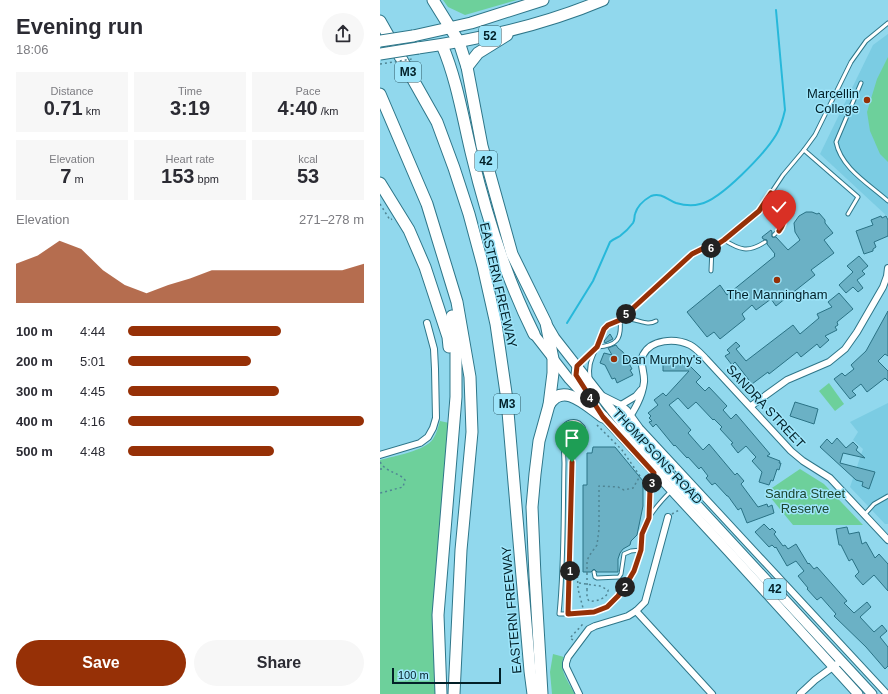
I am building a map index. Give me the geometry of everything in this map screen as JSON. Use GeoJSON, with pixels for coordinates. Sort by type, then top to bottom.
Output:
{"type":"FeatureCollection","features":[{"type":"Feature","properties":{"kind":"highway","name":"THOMPSONS ROAD"},"geometry":{"type":"LineString","coordinates":[[433,0],[459,42],[467,67],[482,146],[512,254],[546,323]]}},
{"type":"Feature","properties":{"kind":"highway","name":"52"},"geometry":{"type":"LineString","coordinates":[[451,28],[484,20],[543,0]]}},
{"type":"Feature","properties":{"kind":"highway","name":"52"},"geometry":{"type":"LineString","coordinates":[[442,45],[520,28],[548,20],[603,0]]}},
{"type":"Feature","properties":{"kind":"highway","name":"EASTERN FREEWAY"},"geometry":{"type":"LineString","coordinates":[[380,21],[437,122],[469,214],[483,266],[496,324],[507,400],[533,694]]}},
{"type":"Feature","properties":{"kind":"highway"},"geometry":{"type":"LineString","coordinates":[[380,41],[451,28]]}},
{"type":"Feature","properties":{"kind":"highway"},"geometry":{"type":"LineString","coordinates":[[467,67],[485,47],[520,28]]}},
{"type":"Feature","properties":{"kind":"highway","name":"THOMPSONS ROAD"},"geometry":{"type":"LineString","coordinates":[[442,45],[458,95],[478,180],[499,250],[520,306],[534,334]]}},
{"type":"Feature","properties":{"kind":"highway"},"geometry":{"type":"LineString","coordinates":[[380,54],[417,53],[442,45]]}},
{"type":"Feature","properties":{"kind":"highway","name":"M3"},"geometry":{"type":"LineString","coordinates":[[380,94],[427,204],[457,302],[470,377],[472,432],[461,550],[454,694]]}},
{"type":"Feature","properties":{"kind":"highway"},"geometry":{"type":"LineString","coordinates":[[380,183],[409,230],[425,267],[448,337],[456,382],[456,397]]}},
{"type":"Feature","properties":{"kind":"highway","name":"M3"},"geometry":{"type":"LineString","coordinates":[[427,204],[443,262],[451,304],[456,350],[456,397],[438,615],[441,694]]}},
{"type":"Feature","properties":{"kind":"highway"},"geometry":{"type":"LineString","coordinates":[[542,694],[532,506],[539,441],[549,405],[553,373],[553,358],[546,323]]}},
{"type":"Feature","properties":{"kind":"highway"},"geometry":{"type":"LineString","coordinates":[[549,405],[552,399],[564,394],[577,399],[598,419]]}},
{"type":"Feature","properties":{"kind":"main road","name":"THOMPSONS ROAD"},"geometry":{"type":"LineString","coordinates":[[546,323],[555,338],[624,426],[675,487],[872,694]]}},
{"type":"Feature","properties":{"kind":"main road","name":"THOMPSONS ROAD"},"geometry":{"type":"LineString","coordinates":[[534,334],[598,419],[654,473],[675,487],[686,505],[858,694]]}},
{"type":"Feature","properties":{"kind":"main road"},"geometry":{"type":"LineString","coordinates":[[577,366],[575,372],[578,380],[598,419]]}},
{"type":"Feature","properties":{"kind":"street"},"geometry":{"type":"LineString","coordinates":[[751,406],[787,380],[829,362],[845,349],[857,332],[886,281],[888,268]]}},
{"type":"Feature","properties":{"kind":"street"},"geometry":{"type":"LineString","coordinates":[[380,455],[420,443],[428,437],[433,428],[436,418],[435,363],[434,349],[427,323]]}},
{"type":"Feature","properties":{"kind":"street","name":"SANDRA STREET"},"geometry":{"type":"LineString","coordinates":[[624,426],[638,404],[644,376],[641,360],[644,353],[652,346],[668,341],[691,345],[751,406],[791,451],[803,461],[826,474],[888,540]]}},
{"type":"Feature","properties":{"kind":"street"},"geometry":{"type":"LineString","coordinates":[[621,405],[636,396],[642,388]]}},
{"type":"Feature","properties":{"kind":"street","name":"THOMPSONS ROAD"},"geometry":{"type":"LineString","coordinates":[[599,394],[621,405],[631,415],[640,428],[887,694]]}},
{"type":"Feature","properties":{"kind":"street"},"geometry":{"type":"LineString","coordinates":[[579,694],[566,667],[566,663],[571,653],[589,629],[628,616],[636,611],[646,599],[668,517]]}},
{"type":"Feature","properties":{"kind":"street"},"geometry":{"type":"LineString","coordinates":[[636,611],[712,694]]}},
{"type":"Feature","properties":{"kind":"street"},"geometry":{"type":"LineString","coordinates":[[800,694],[839,658]]}},
{"type":"Feature","properties":{"kind":"lane"},"geometry":{"type":"LineString","coordinates":[[620,320],[692,254],[702,249],[712,248],[759,211],[792,164],[815,135],[854,58],[866,41],[888,23]]}},
{"type":"Feature","properties":{"kind":"lane"},"geometry":{"type":"LineString","coordinates":[[861,83],[836,142],[838,150],[846,165],[888,201]]}},
{"type":"Feature","properties":{"kind":"lane"},"geometry":{"type":"LineString","coordinates":[[804,150],[858,197],[848,214]]}},
{"type":"Feature","properties":{"kind":"lane"},"geometry":{"type":"LineString","coordinates":[[771,193],[783,211],[784,220],[782,227],[774,235]]}},
{"type":"Feature","properties":{"kind":"lane"},"geometry":{"type":"LineString","coordinates":[[724,240],[745,250],[754,248],[765,242]]}},
{"type":"Feature","properties":{"kind":"lane"},"geometry":{"type":"LineString","coordinates":[[711,271],[712,248]]}},
{"type":"Feature","properties":{"kind":"lane"},"geometry":{"type":"LineString","coordinates":[[591,382],[589,365],[604,329],[608,325],[627,319],[649,323],[656,321]]}},
{"type":"Feature","properties":{"kind":"lane"},"geometry":{"type":"LineString","coordinates":[[577,366],[597,347],[611,345],[617,339],[621,331],[620,320]]}},
{"type":"Feature","properties":{"kind":"lane"},"geometry":{"type":"LineString","coordinates":[[568,614],[573,448],[584,432],[580,423],[574,421],[569,422],[564,426],[562,432],[564,463],[559,614],[568,614],[594,612],[607,607],[618,596],[634,571],[641,550],[642,534],[649,518],[662,499],[675,487]]}},
{"type":"Feature","properties":{"kind":"lane"},"geometry":{"type":"LineString","coordinates":[[649,518],[650,489],[654,473]]}},
{"type":"Feature","properties":{"kind":"lane"},"geometry":{"type":"LineString","coordinates":[[864,515],[874,504],[888,496]]}},
{"type":"Feature","properties":{"kind":"lane"},"geometry":{"type":"LineString","coordinates":[[594,572],[595,577],[597,578],[619,577],[621,574],[624,554],[631,551],[641,550]]}},
{"type":"Feature","properties":{"kind":"path"},"geometry":{"type":"LineString","coordinates":[[380,64],[417,53]]}},
{"type":"Feature","properties":{"kind":"path"},"geometry":{"type":"LineString","coordinates":[[380,204],[390,220],[394,218]]}},
{"type":"Feature","properties":{"kind":"path"},"geometry":{"type":"LineString","coordinates":[[578,583],[600,586],[608,590],[608,593],[601,599],[589,601],[586,590],[587,574],[587,562],[589,556],[597,545],[599,529],[599,486],[618,486],[624,490],[633,488],[640,476],[598,419]]}},
{"type":"Feature","properties":{"kind":"path"},"geometry":{"type":"LineString","coordinates":[[380,462],[384,469]]}},
{"type":"Feature","properties":{"kind":"path"},"geometry":{"type":"LineString","coordinates":[[380,469],[384,469],[404,478],[405,483],[403,486],[380,493]]}},
{"type":"Feature","properties":{"kind":"path"},"geometry":{"type":"LineString","coordinates":[[668,517],[686,505]]}},
{"type":"Feature","properties":{"kind":"path"},"geometry":{"type":"LineString","coordinates":[[577,566],[578,589],[583,608]]}},
{"type":"Feature","properties":{"kind":"path"},"geometry":{"type":"LineString","coordinates":[[570,638],[583,622]]}},
{"type":"Feature","properties":{"kind":"shaded area","name":"Marcellin College"},"geometry":{"type":"Polygon","coordinates":[[[888,34],[888,217],[820,154],[873,45],[888,34]]]}},
{"type":"Feature","properties":{"kind":"shaded area"},"geometry":{"type":"Polygon","coordinates":[[[888,403],[888,524],[885,524],[850,487],[863,449],[853,440],[858,432],[850,422],[888,403]]]}},
{"type":"Feature","properties":{"kind":"green space"},"geometry":{"type":"Polygon","coordinates":[[[443,0],[517,0],[465,15],[448,7],[443,0]]]}},
{"type":"Feature","properties":{"kind":"green space"},"geometry":{"type":"Polygon","coordinates":[[[888,57],[888,162],[880,154],[870,131],[867,112],[877,79],[888,57]]]}},
{"type":"Feature","properties":{"kind":"green space"},"geometry":{"type":"Polygon","coordinates":[[[829,383],[844,404],[835,411],[819,391],[829,383]]]}},
{"type":"Feature","properties":{"kind":"green space"},"geometry":{"type":"Polygon","coordinates":[[[440,421],[454,424],[444,592],[435,694],[380,694],[380,460],[423,447],[433,439],[440,421]]]}},
{"type":"Feature","properties":{"kind":"green space","name":"Sandra Street Reserve"},"geometry":{"type":"Polygon","coordinates":[[[800,469],[824,484],[863,525],[793,525],[766,492],[800,469]]]}},
{"type":"Feature","properties":{"kind":"green space"},"geometry":{"type":"Polygon","coordinates":[[[553,654],[564,657],[562,666],[563,671],[575,694],[552,694],[550,672],[553,654]]]}},
{"type":"Feature","properties":{"kind":"building","name":"The Manningham"},"geometry":{"type":"Polygon","coordinates":[[[806,212],[819,213],[825,220],[825,223],[833,233],[824,240],[834,253],[811,270],[815,275],[776,306],[771,299],[756,310],[752,305],[742,314],[745,319],[720,339],[714,332],[707,337],[687,312],[720,285],[727,295],[775,256],[767,244],[767,240],[763,239],[762,237],[771,230],[772,237],[776,237],[788,250],[800,240],[795,232],[794,223],[799,216],[806,212]]]}},
{"type":"Feature","properties":{"kind":"building"},"geometry":{"type":"Polygon","coordinates":[[[881,216],[882,218],[886,216],[888,220],[888,236],[874,242],[876,247],[873,251],[864,254],[856,231],[873,225],[871,220],[881,216]]]}},
{"type":"Feature","properties":{"kind":"building"},"geometry":{"type":"Polygon","coordinates":[[[859,256],[868,266],[862,271],[865,274],[857,280],[863,288],[858,292],[853,287],[846,293],[839,285],[853,272],[847,266],[859,256]]]}},
{"type":"Feature","properties":{"kind":"building"},"geometry":{"type":"Polygon","coordinates":[[[839,293],[853,309],[837,322],[838,325],[835,327],[837,330],[825,336],[829,340],[820,348],[817,344],[801,357],[797,352],[769,374],[768,372],[752,384],[735,362],[732,365],[725,356],[730,353],[727,350],[736,342],[740,346],[736,349],[746,361],[793,325],[800,334],[819,318],[817,314],[832,307],[828,302],[839,293]]]}},
{"type":"Feature","properties":{"kind":"building"},"geometry":{"type":"Polygon","coordinates":[[[888,311],[888,356],[885,354],[878,361],[888,371],[888,381],[885,378],[867,392],[861,384],[852,391],[856,395],[850,399],[834,379],[842,373],[845,376],[854,369],[851,365],[866,351],[888,311]]]}},
{"type":"Feature","properties":{"kind":"building"},"geometry":{"type":"Polygon","coordinates":[[[610,334],[613,339],[605,343],[604,341],[610,334]]]}},
{"type":"Feature","properties":{"kind":"building","name":"Dan Murphy's"},"geometry":{"type":"Polygon","coordinates":[[[616,345],[623,352],[632,369],[630,370],[633,375],[617,383],[615,378],[612,379],[605,365],[600,363],[604,353],[612,355],[608,348],[616,345]]]}},
{"type":"Feature","properties":{"kind":"building"},"geometry":{"type":"Polygon","coordinates":[[[663,359],[677,360],[677,362],[689,362],[689,365],[701,377],[696,382],[705,391],[709,387],[727,406],[723,410],[731,419],[736,414],[770,454],[767,456],[780,461],[779,463],[781,463],[779,470],[777,469],[773,481],[771,480],[769,485],[759,482],[762,472],[752,461],[756,457],[746,446],[738,453],[731,444],[733,443],[720,429],[722,427],[696,402],[688,409],[678,398],[669,405],[691,430],[688,433],[703,450],[709,444],[735,475],[737,473],[744,481],[741,484],[758,507],[767,504],[768,507],[772,505],[774,513],[747,523],[741,508],[738,510],[728,496],[715,483],[712,485],[706,478],[708,476],[701,467],[699,469],[675,445],[674,446],[656,424],[653,427],[649,422],[652,421],[649,418],[651,416],[648,413],[658,405],[654,400],[663,393],[666,396],[689,371],[663,371],[663,359]]]}},
{"type":"Feature","properties":{"kind":"building"},"geometry":{"type":"Polygon","coordinates":[[[795,402],[818,409],[814,424],[790,416],[795,402]]]}},
{"type":"Feature","properties":{"kind":"building"},"geometry":{"type":"Polygon","coordinates":[[[837,438],[846,448],[853,442],[858,447],[856,450],[865,458],[843,453],[840,463],[875,472],[869,489],[862,486],[863,482],[856,480],[820,447],[827,439],[832,444],[837,438]]]}},
{"type":"Feature","properties":{"kind":"building"},"geometry":{"type":"Polygon","coordinates":[[[593,447],[615,447],[643,481],[643,506],[637,535],[631,541],[630,545],[623,549],[620,553],[618,559],[618,572],[597,572],[594,569],[591,572],[583,572],[583,485],[587,485],[587,453],[592,453],[593,447]]]}},
{"type":"Feature","properties":{"kind":"building"},"geometry":{"type":"Polygon","coordinates":[[[764,524],[770,530],[772,528],[776,532],[774,534],[783,546],[785,545],[788,549],[796,544],[808,564],[809,563],[814,569],[817,567],[847,601],[844,603],[854,613],[867,602],[871,607],[860,617],[874,632],[882,625],[887,631],[880,637],[888,647],[888,666],[885,669],[866,647],[834,616],[836,614],[821,597],[817,600],[807,589],[808,588],[798,576],[804,571],[796,561],[787,566],[776,547],[775,548],[772,545],[769,547],[755,532],[764,524]]]}},
{"type":"Feature","properties":{"kind":"building"},"geometry":{"type":"Polygon","coordinates":[[[847,527],[849,534],[859,532],[862,544],[866,542],[875,558],[879,554],[888,564],[888,591],[874,575],[863,585],[855,576],[859,572],[852,559],[849,561],[841,545],[839,545],[836,529],[847,527]]]}},
{"type":"Feature","properties":{"kind":"waterway"},"geometry":{"type":"LineString","coordinates":[[567,323],[593,281],[610,242],[622,235],[632,225],[636,211],[643,202],[655,195],[685,205],[697,205],[709,201],[742,175],[753,164],[776,135],[782,123],[785,110],[776,10]]}},
{"type":"Feature","properties":{"kind":"place","name":"Marcellin College"},"geometry":{"type":"Point","coordinates":[867,100]}},
{"type":"Feature","properties":{"kind":"place","name":"The Manningham"},"geometry":{"type":"Point","coordinates":[777,280]}},
{"type":"Feature","properties":{"kind":"place","name":"Dan Murphy's"},"geometry":{"type":"Point","coordinates":[614,359]}},
{"type":"Feature","properties":{"kind":"route"},"geometry":{"type":"LineString","coordinates":[[572,462],[568,614],[578,614],[594,612],[607,607],[618,596],[634,571],[641,550],[642,534],[649,518],[650,489],[654,473],[603,417],[578,380],[575,372],[577,366],[597,347],[602,332],[608,325],[620,320],[692,254],[702,249],[712,248],[756,215],[763,207],[771,193],[784,215],[784,223],[779,231]]}}]}
